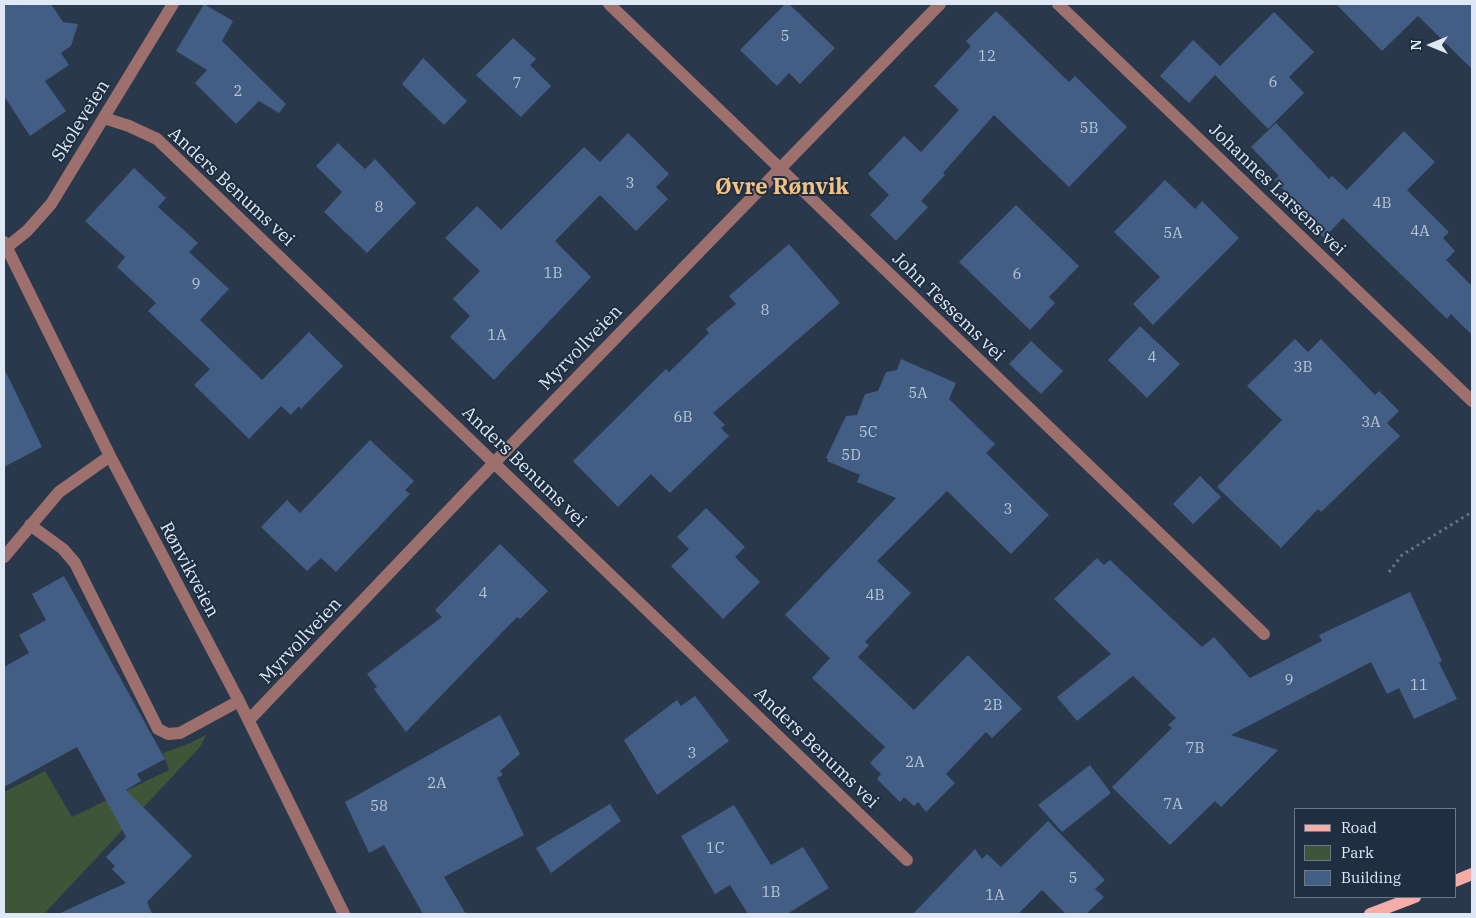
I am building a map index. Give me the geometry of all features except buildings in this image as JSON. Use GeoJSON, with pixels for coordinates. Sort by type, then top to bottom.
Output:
{"type":"FeatureCollection","features":[{"type":"Feature","properties":{"kind":"main road"},"geometry":{"type":"LineString","coordinates":[[1456,881],[1472,874]]}},
{"type":"Feature","properties":{"kind":"main road"},"geometry":{"type":"LineString","coordinates":[[1370,914],[1411,898]]}},
{"type":"Feature","properties":{"kind":"street","name":"Skoleveien"},"geometry":{"type":"LineString","coordinates":[[5,244],[27,231],[51,204],[173,4]]}},
{"type":"Feature","properties":{"kind":"street","name":"John Tessems vei"},"geometry":{"type":"LineString","coordinates":[[609,4],[1264,634]]}},
{"type":"Feature","properties":{"kind":"street","name":"Myrvollveien"},"geometry":{"type":"LineString","coordinates":[[250,720],[494,463],[940,4]]}},
{"type":"Feature","properties":{"kind":"street","name":"Johannes Larsens vei"},"geometry":{"type":"LineString","coordinates":[[1058,4],[1472,401]]}},
{"type":"Feature","properties":{"kind":"street","name":"Anders Benums vei"},"geometry":{"type":"LineString","coordinates":[[104,118],[129,126],[156,139],[907,860]]}},
{"type":"Feature","properties":{"kind":"street","name":"Rønvikveien"},"geometry":{"type":"LineString","coordinates":[[5,244],[110,456],[250,720],[344,914]]}},
{"type":"Feature","properties":{"kind":"street"},"geometry":{"type":"LineString","coordinates":[[4,557],[58,492],[110,456]]}},
{"type":"Feature","properties":{"kind":"street"},"geometry":{"type":"LineString","coordinates":[[30,526],[63,549],[75,563],[158,729],[168,734],[180,733],[240,701]]}},
{"type":"Feature","properties":{"kind":"path"},"geometry":{"type":"LineString","coordinates":[[1389,572],[1402,555],[1472,512]]}},
{"type":"Feature","properties":{"kind":"green space"},"geometry":{"type":"Polygon","coordinates":[[[206,735],[200,747],[44,914],[4,914],[4,792],[45,771],[72,817],[169,770],[163,753],[206,735]]]}},
{"type":"Feature","properties":{"kind":"district","name":"Øvre Rønvik"},"geometry":{"type":"Point","coordinates":[782,188]}}]}
